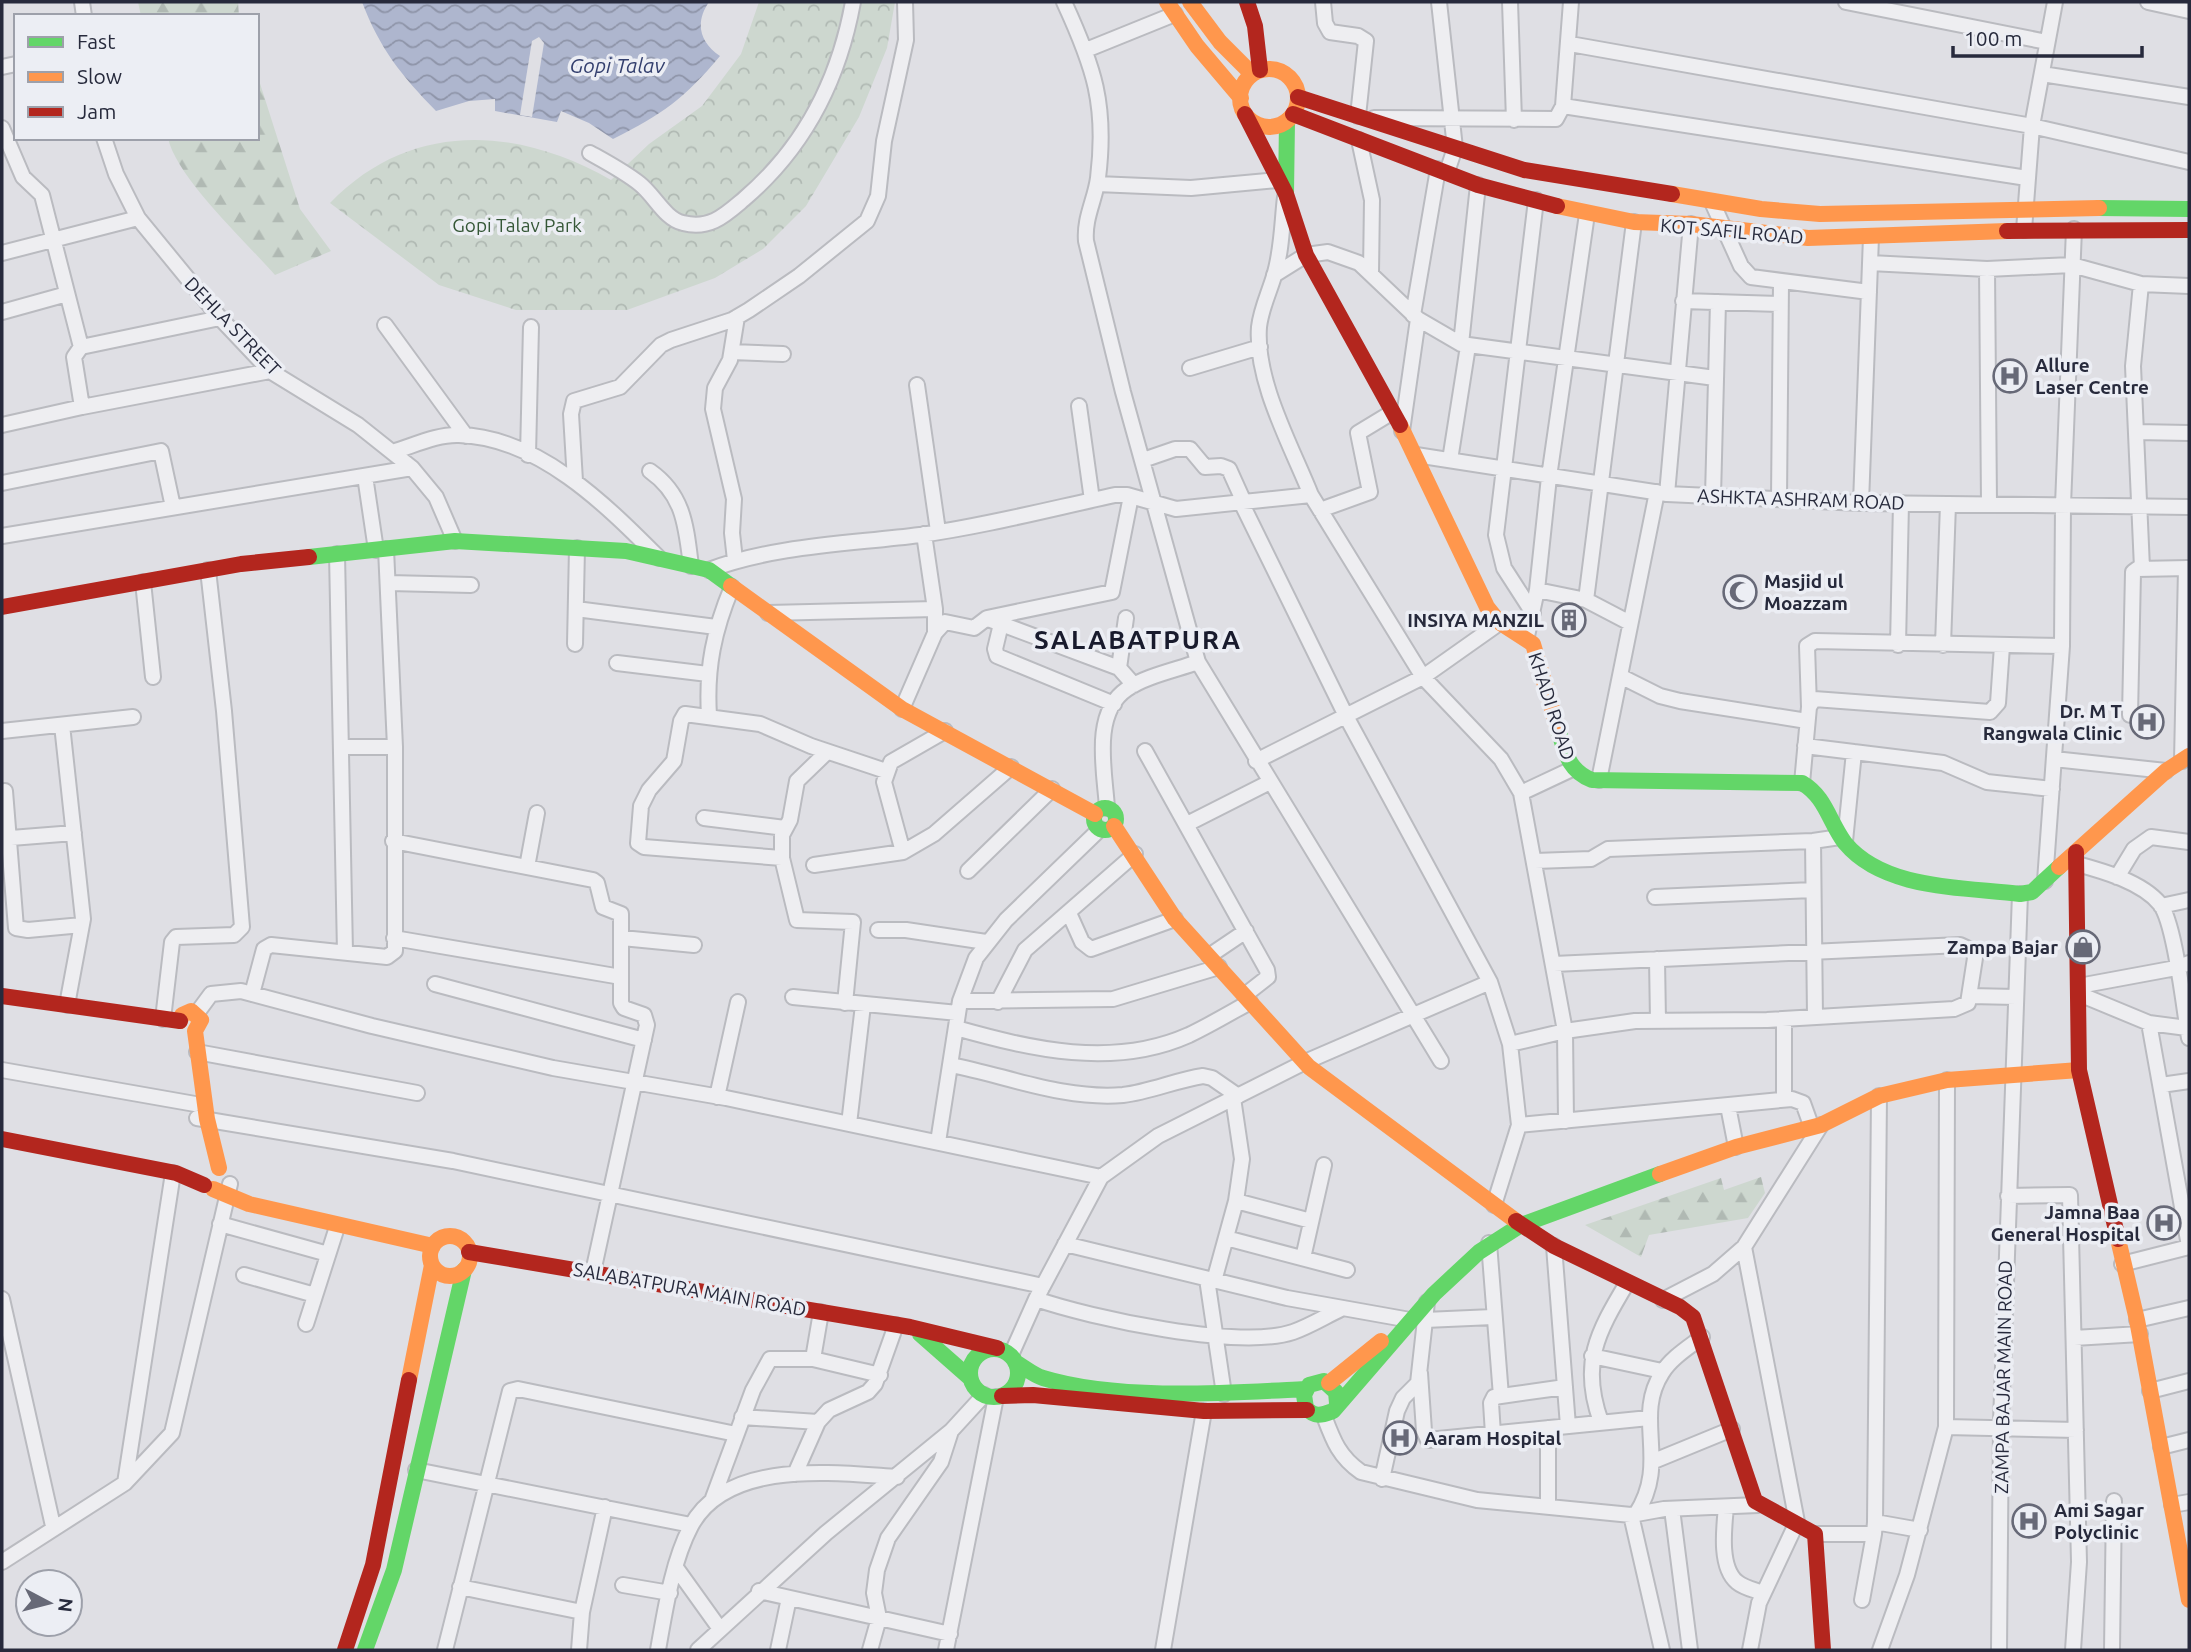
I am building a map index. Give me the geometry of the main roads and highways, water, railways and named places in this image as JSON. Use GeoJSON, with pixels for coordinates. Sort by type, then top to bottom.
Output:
{"type":"FeatureCollection","features":[{"type":"Feature","properties":{"kind":"water","name":"Gopi Talav"},"geometry":{"type":"Polygon","coordinates":[[[362,2],[709,2],[702,17],[701,31],[707,44],[720,56],[684,95],[646,122],[613,139],[589,123],[561,111],[557,122],[495,111],[495,99],[469,101],[436,111],[393,61],[376,34],[362,2]]]}},
{"type":"Feature","properties":{"kind":"place","name":"Allure Laser Centre"},"geometry":{"type":"Point","coordinates":[2010,376]}},
{"type":"Feature","properties":{"kind":"place","name":"Masjid ul Moazzam"},"geometry":{"type":"Point","coordinates":[1740,592]}},
{"type":"Feature","properties":{"kind":"place","name":"INSIYA MANZIL"},"geometry":{"type":"Point","coordinates":[1569,620]}},
{"type":"Feature","properties":{"kind":"place","name":"Dr. M T Rangwala Clinic"},"geometry":{"type":"Point","coordinates":[2147,722]}},
{"type":"Feature","properties":{"kind":"place","name":"Zampa Bajar"},"geometry":{"type":"Point","coordinates":[2083,947]}},
{"type":"Feature","properties":{"kind":"place","name":"Jamna Baa General Hospital"},"geometry":{"type":"Point","coordinates":[2164,1223]}},
{"type":"Feature","properties":{"kind":"place","name":"Aaram Hospital"},"geometry":{"type":"Point","coordinates":[1400,1438]}},
{"type":"Feature","properties":{"kind":"place","name":"Ami Sagar Polyclinic"},"geometry":{"type":"Point","coordinates":[2029,1521]}},
{"type":"Feature","properties":{"kind":"district","name":"SALABATPURA"},"geometry":{"type":"Point","coordinates":[1138,639]}},
{"type":"Feature","properties":{"kind":"park label","name":"Gopi Talav Park"},"geometry":{"type":"Point","coordinates":[517,225]}}]}
